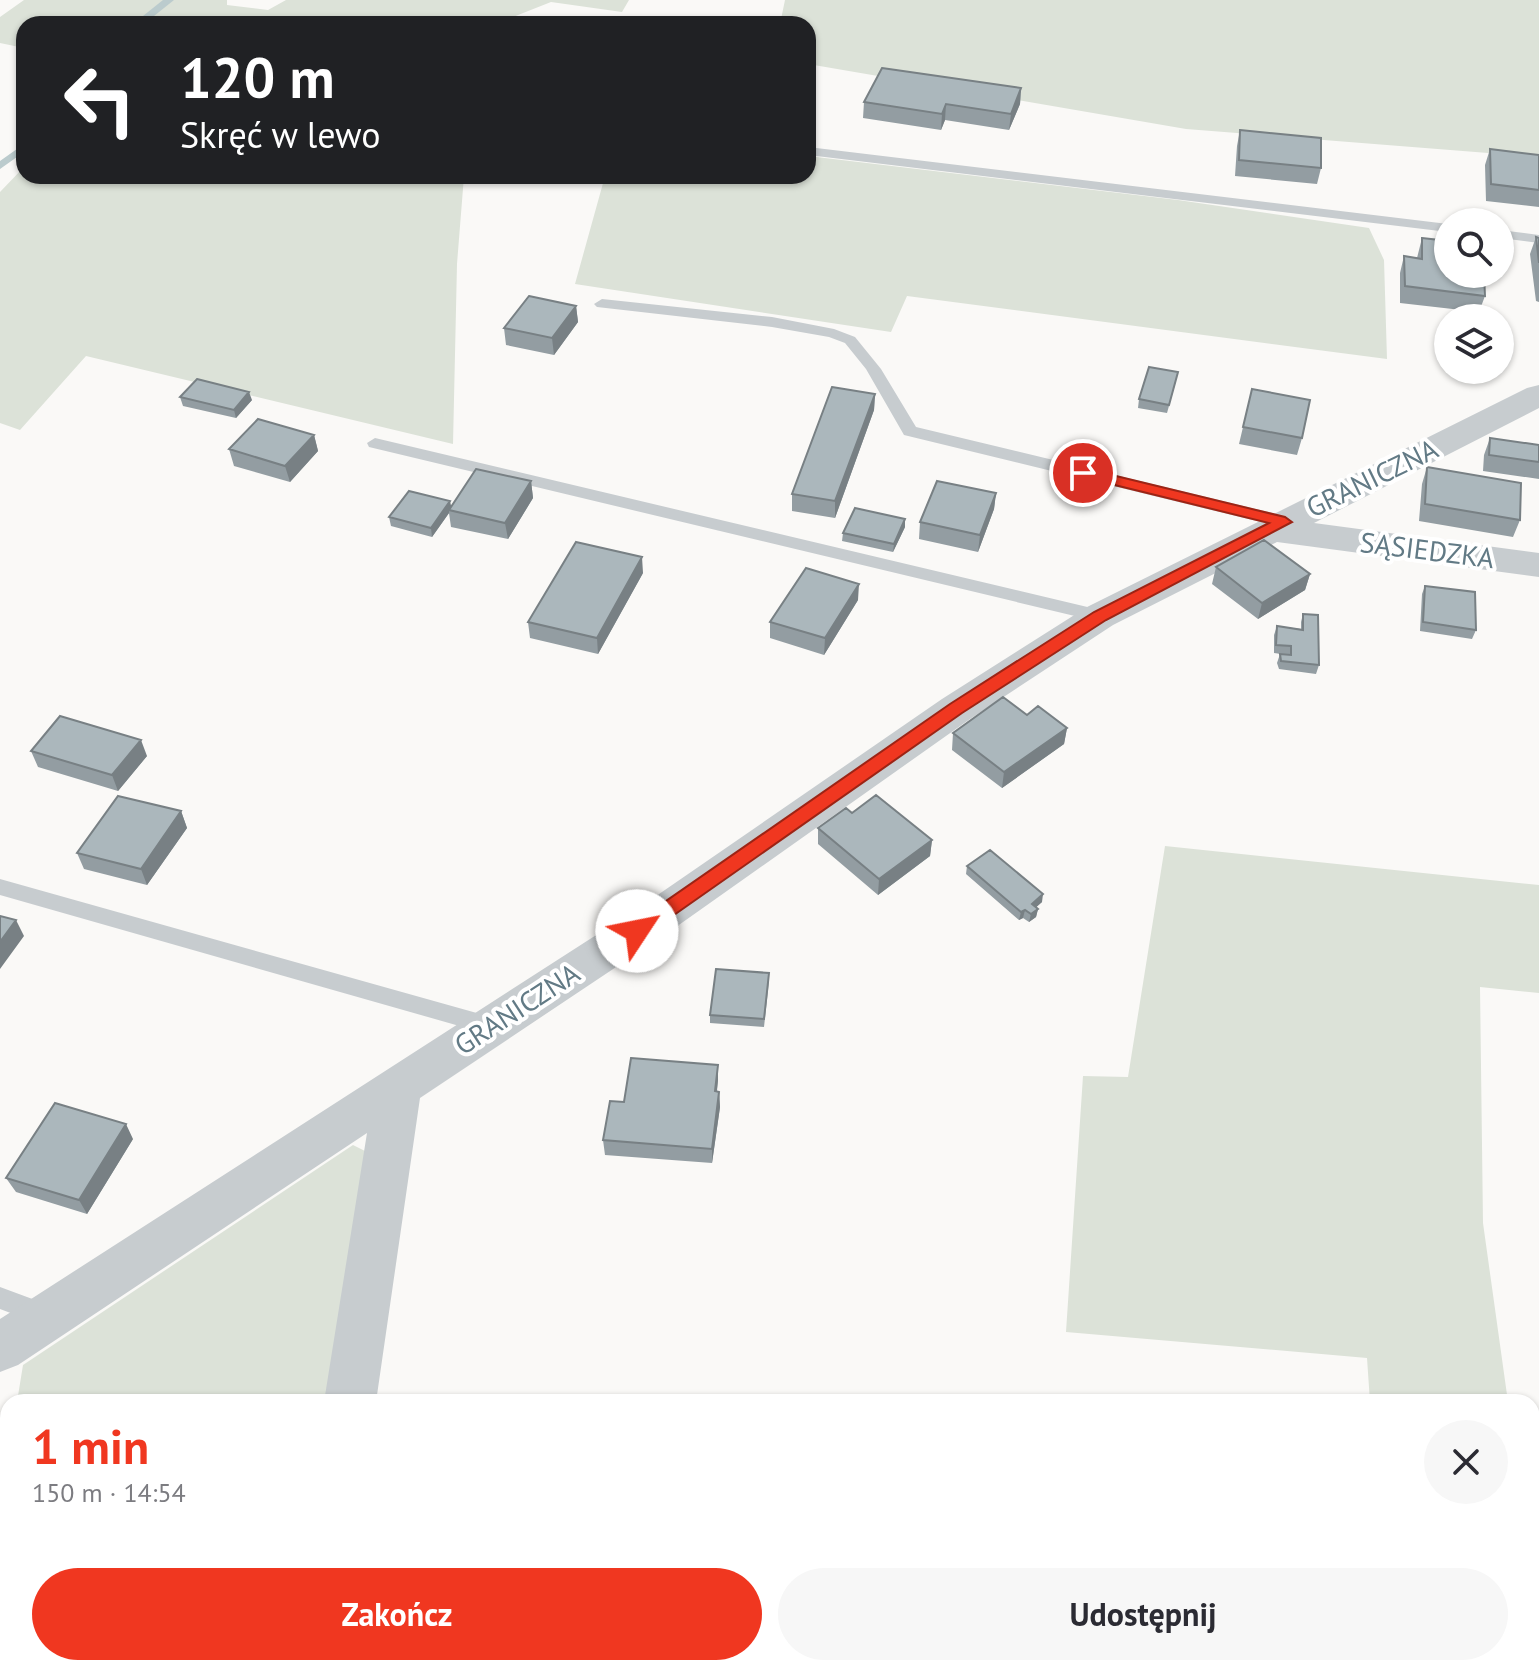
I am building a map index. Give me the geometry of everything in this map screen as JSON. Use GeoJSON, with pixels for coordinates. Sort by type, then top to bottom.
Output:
{"type":"FeatureCollection","features":[{"type":"Feature","properties":{"kind":"street","name":"GRANICZNA"},"geometry":{"type":"LineString","coordinates":[[0,1348],[661,915],[956,709],[1100,616],[1539,395]]}},
{"type":"Feature","properties":{"kind":"street","name":"SĄSIEDZKA"},"geometry":{"type":"LineString","coordinates":[[1276,526],[1539,565]]}},
{"type":"Feature","properties":{"kind":"street"},"geometry":{"type":"LineString","coordinates":[[351,1394],[398,1087]]}},
{"type":"Feature","properties":{"kind":"lane"},"geometry":{"type":"LineString","coordinates":[[816,152],[1434,226]]}},
{"type":"Feature","properties":{"kind":"lane"},"geometry":{"type":"LineString","coordinates":[[1514,236],[1539,239]]}},
{"type":"Feature","properties":{"kind":"lane"},"geometry":{"type":"LineString","coordinates":[[602,304],[813,329],[849,340],[887,391],[910,431],[1276,526]]}},
{"type":"Feature","properties":{"kind":"lane"},"geometry":{"type":"LineString","coordinates":[[375,443],[1100,616]]}},
{"type":"Feature","properties":{"kind":"lane"},"geometry":{"type":"LineString","coordinates":[[0,887],[491,1026]]}},
{"type":"Feature","properties":{"kind":"lane"},"geometry":{"type":"LineString","coordinates":[[0,1298],[49,1316]]}},
{"type":"Feature","properties":{"kind":"shaded area"},"geometry":{"type":"Polygon","coordinates":[[[24,0],[227,0],[227,5],[268,10],[286,0],[629,0],[622,12],[551,2],[515,16],[16,16],[16,46],[0,43],[0,17],[24,0]]]}},
{"type":"Feature","properties":{"kind":"shaded area"},"geometry":{"type":"Polygon","coordinates":[[[785,0],[1539,0],[1539,157],[1186,129],[816,65],[816,16],[782,16],[785,0]]]}},
{"type":"Feature","properties":{"kind":"shaded area"},"geometry":{"type":"Polygon","coordinates":[[[816,157],[1178,200],[1369,228],[1384,260],[1387,359],[907,296],[891,332],[575,284],[603,184],[816,184],[816,157]]]}},
{"type":"Feature","properties":{"kind":"shaded area"},"geometry":{"type":"Polygon","coordinates":[[[16,175],[16,184],[463,184],[457,264],[453,444],[86,356],[20,430],[0,423],[0,192],[16,175]]]}},
{"type":"Feature","properties":{"kind":"shaded area"},"geometry":{"type":"Polygon","coordinates":[[[1165,846],[1539,885],[1539,993],[1480,987],[1483,1223],[1507,1394],[1369,1394],[1367,1358],[1066,1332],[1083,1076],[1128,1077],[1165,846]]]}},
{"type":"Feature","properties":{"kind":"shaded area"},"geometry":{"type":"Polygon","coordinates":[[[353,1145],[371,1154],[333,1394],[18,1394],[23,1365],[353,1145]]]}},
{"type":"Feature","properties":{"kind":"building"},"geometry":{"type":"Polygon","coordinates":[[[882,68],[1021,88],[1011,114],[946,104],[942,114],[864,102],[882,68]]]}},
{"type":"Feature","properties":{"kind":"building"},"geometry":{"type":"Polygon","coordinates":[[[1240,130],[1321,138],[1321,168],[1239,160],[1240,130]]]}},
{"type":"Feature","properties":{"kind":"building"},"geometry":{"type":"Polygon","coordinates":[[[1490,149],[1539,155],[1539,190],[1491,184],[1490,149]]]}},
{"type":"Feature","properties":{"kind":"building"},"geometry":{"type":"Polygon","coordinates":[[[1422,238],[1434,239],[1434,288],[1485,288],[1485,296],[1405,286],[1404,256],[1422,259],[1422,238]]]}},
{"type":"Feature","properties":{"kind":"building"},"geometry":{"type":"Polygon","coordinates":[[[529,296],[576,306],[552,338],[504,328],[529,296]]]}},
{"type":"Feature","properties":{"kind":"building"},"geometry":{"type":"Polygon","coordinates":[[[1149,367],[1178,372],[1169,405],[1139,399],[1149,367]]]}},
{"type":"Feature","properties":{"kind":"building"},"geometry":{"type":"Polygon","coordinates":[[[197,379],[249,392],[234,410],[180,397],[197,379]]]}},
{"type":"Feature","properties":{"kind":"building"},"geometry":{"type":"Polygon","coordinates":[[[832,387],[875,394],[835,501],[792,494],[832,387]]]}},
{"type":"Feature","properties":{"kind":"building"},"geometry":{"type":"Polygon","coordinates":[[[1252,389],[1310,400],[1302,438],[1243,427],[1252,389]]]}},
{"type":"Feature","properties":{"kind":"building"},"geometry":{"type":"Polygon","coordinates":[[[258,419],[314,435],[285,466],[229,449],[258,419]]]}},
{"type":"Feature","properties":{"kind":"building"},"geometry":{"type":"Polygon","coordinates":[[[1490,438],[1539,445],[1539,462],[1489,455],[1490,438]]]}},
{"type":"Feature","properties":{"kind":"building"},"geometry":{"type":"Polygon","coordinates":[[[1427,467],[1521,483],[1520,520],[1425,504],[1427,467]]]}},
{"type":"Feature","properties":{"kind":"building"},"geometry":{"type":"Polygon","coordinates":[[[476,469],[531,481],[505,523],[449,510],[476,469]]]}},
{"type":"Feature","properties":{"kind":"building"},"geometry":{"type":"Polygon","coordinates":[[[937,481],[996,493],[980,535],[920,522],[937,481]]]}},
{"type":"Feature","properties":{"kind":"building"},"geometry":{"type":"Polygon","coordinates":[[[409,491],[450,501],[431,528],[389,517],[409,491]]]}},
{"type":"Feature","properties":{"kind":"building"},"geometry":{"type":"Polygon","coordinates":[[[855,508],[905,519],[894,544],[843,533],[855,508]]]}},
{"type":"Feature","properties":{"kind":"building"},"geometry":{"type":"Polygon","coordinates":[[[1264,540],[1310,574],[1262,603],[1216,567],[1264,540]]]}},
{"type":"Feature","properties":{"kind":"building"},"geometry":{"type":"Polygon","coordinates":[[[576,542],[642,557],[597,638],[528,622],[576,542]]]}},
{"type":"Feature","properties":{"kind":"building"},"geometry":{"type":"Polygon","coordinates":[[[806,568],[859,584],[825,638],[770,622],[806,568]]]}},
{"type":"Feature","properties":{"kind":"building"},"geometry":{"type":"Polygon","coordinates":[[[1425,586],[1475,592],[1476,630],[1423,622],[1425,586]]]}},
{"type":"Feature","properties":{"kind":"building"},"geometry":{"type":"Polygon","coordinates":[[[1303,614],[1318,615],[1319,665],[1281,661],[1280,654],[1291,655],[1291,646],[1276,645],[1277,626],[1303,630],[1303,614]]]}},
{"type":"Feature","properties":{"kind":"building"},"geometry":{"type":"Polygon","coordinates":[[[1003,697],[1027,715],[1038,706],[1067,728],[1004,772],[953,733],[1003,697]]]}},
{"type":"Feature","properties":{"kind":"building"},"geometry":{"type":"Polygon","coordinates":[[[60,716],[141,740],[112,775],[31,751],[60,716]]]}},
{"type":"Feature","properties":{"kind":"building"},"geometry":{"type":"Polygon","coordinates":[[[876,795],[932,840],[879,879],[818,828],[846,808],[852,813],[876,795]]]}},
{"type":"Feature","properties":{"kind":"building"},"geometry":{"type":"Polygon","coordinates":[[[118,796],[181,811],[141,869],[77,853],[118,796]]]}},
{"type":"Feature","properties":{"kind":"building"},"geometry":{"type":"Polygon","coordinates":[[[990,850],[1043,894],[1032,904],[1038,909],[1031,914],[1025,910],[1021,912],[967,866],[990,850]]]}},
{"type":"Feature","properties":{"kind":"building"},"geometry":{"type":"Polygon","coordinates":[[[0,916],[16,920],[0,942],[0,916]]]}},
{"type":"Feature","properties":{"kind":"building"},"geometry":{"type":"Polygon","coordinates":[[[716,969],[769,973],[764,1019],[710,1015],[716,969]]]}},
{"type":"Feature","properties":{"kind":"building"},"geometry":{"type":"Polygon","coordinates":[[[631,1058],[718,1065],[715,1091],[719,1092],[712,1149],[603,1140],[610,1101],[624,1102],[631,1058]]]}},
{"type":"Feature","properties":{"kind":"building"},"geometry":{"type":"Polygon","coordinates":[[[55,1103],[126,1124],[79,1200],[6,1178],[55,1103]]]}},
{"type":"Feature","properties":{"kind":"waterway"},"geometry":{"type":"LineString","coordinates":[[148,16],[169,0]]}},
{"type":"Feature","properties":{"kind":"waterway"},"geometry":{"type":"LineString","coordinates":[[0,166],[16,153]]}},
{"type":"Feature","properties":{"kind":"route"},"geometry":{"type":"LineString","coordinates":[[637,931],[956,709],[1100,616],[1285,522],[1083,473]]}}]}
